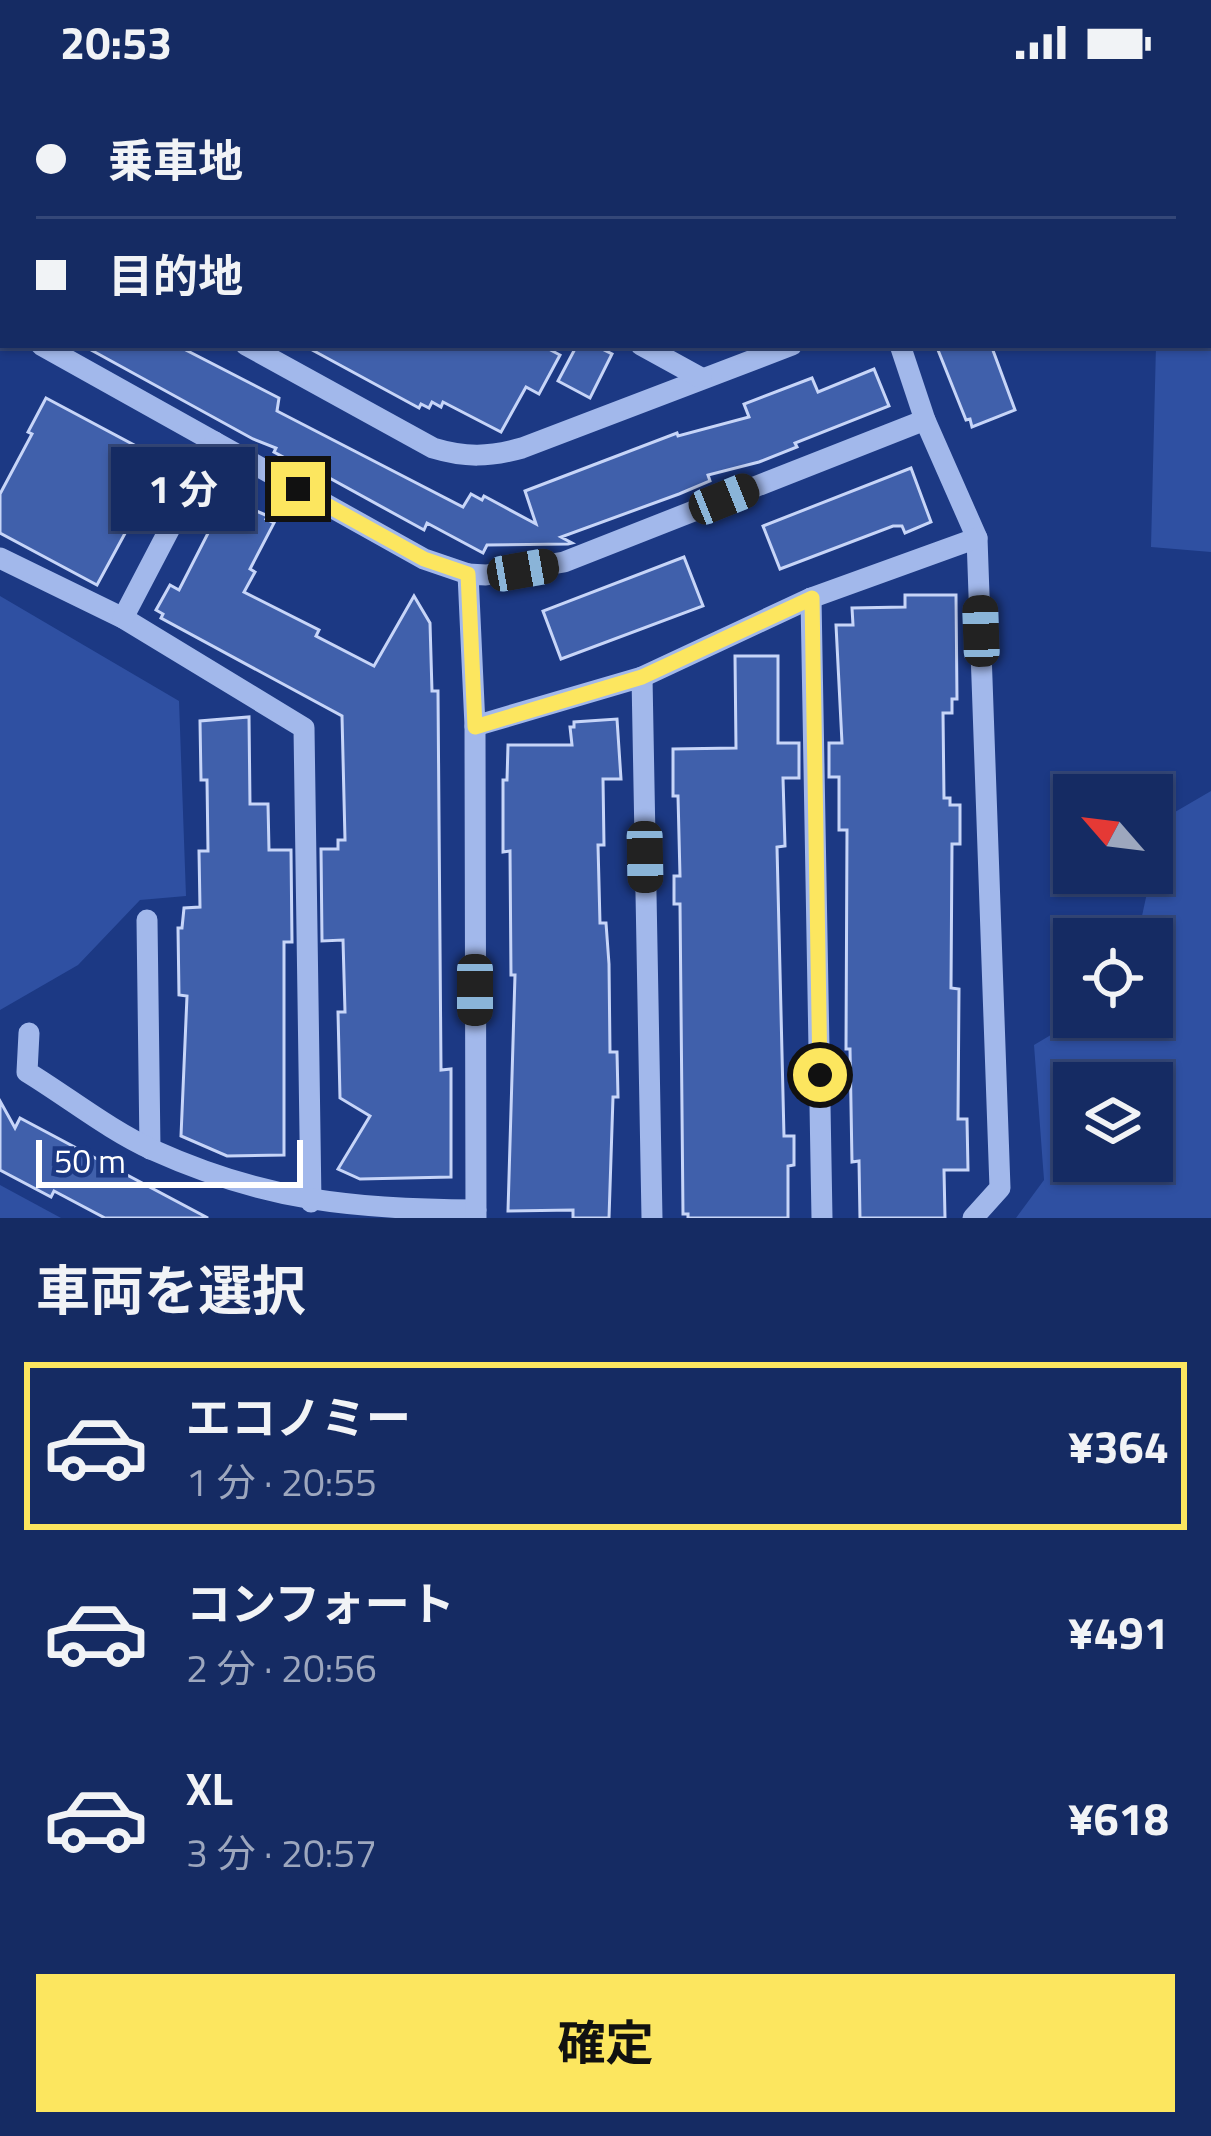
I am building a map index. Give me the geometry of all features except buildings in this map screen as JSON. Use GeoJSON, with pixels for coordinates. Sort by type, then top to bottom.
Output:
{"type":"FeatureCollection","features":[{"type":"Feature","properties":{"kind":"street"},"geometry":{"type":"LineString","coordinates":[[46,348],[424,559],[468,574],[564,562],[925,420]]}},
{"type":"Feature","properties":{"kind":"street"},"geometry":{"type":"LineString","coordinates":[[251,348],[433,448],[462,457],[488,457],[522,448],[784,348]]}},
{"type":"Feature","properties":{"kind":"street"},"geometry":{"type":"LineString","coordinates":[[646,348],[701,378]]}},
{"type":"Feature","properties":{"kind":"street"},"geometry":{"type":"LineString","coordinates":[[901,348],[925,420],[977,538],[1000,1187],[973,1218]]}},
{"type":"Feature","properties":{"kind":"street"},"geometry":{"type":"LineString","coordinates":[[123,618],[215,442]]}},
{"type":"Feature","properties":{"kind":"street"},"geometry":{"type":"LineString","coordinates":[[475,727],[642,677],[812,598],[977,538]]}},
{"type":"Feature","properties":{"kind":"street"},"geometry":{"type":"LineString","coordinates":[[0,557],[123,618],[304,728],[311,1202]]}},
{"type":"Feature","properties":{"kind":"street"},"geometry":{"type":"LineString","coordinates":[[28,1033],[27,1072],[150,1149],[269,1192],[311,1202],[476,1214],[475,727],[468,574]]}},
{"type":"Feature","properties":{"kind":"street"},"geometry":{"type":"LineString","coordinates":[[812,598],[822,1218]]}},
{"type":"Feature","properties":{"kind":"street"},"geometry":{"type":"LineString","coordinates":[[642,677],[652,1218]]}},
{"type":"Feature","properties":{"kind":"street"},"geometry":{"type":"LineString","coordinates":[[146,920],[150,1149]]}},
{"type":"Feature","properties":{"kind":"shaded area"},"geometry":{"type":"Polygon","coordinates":[[[1156,348],[1211,348],[1211,552],[1151,547],[1156,348]]]}},
{"type":"Feature","properties":{"kind":"shaded area"},"geometry":{"type":"Polygon","coordinates":[[[0,596],[179,701],[186,896],[140,900],[78,965],[0,1010],[0,596]]]}},
{"type":"Feature","properties":{"kind":"shaded area"},"geometry":{"type":"Polygon","coordinates":[[[1211,791],[1211,1218],[1016,1218],[1044,1180],[1034,1045],[1053,1034],[1053,1038],[1173,1038],[1173,918],[1142,918],[1147,894],[1173,894],[1173,813],[1211,791]]]}},
{"type":"Feature","properties":{"kind":"shaded area"},"geometry":{"type":"Polygon","coordinates":[[[0,1185],[61,1218],[0,1218],[0,1185]]]}},
{"type":"Feature","properties":{"kind":"route"},"geometry":{"type":"LineString","coordinates":[[298,489],[424,559],[468,574],[475,727],[642,677],[812,598],[820,1075]]}}]}
